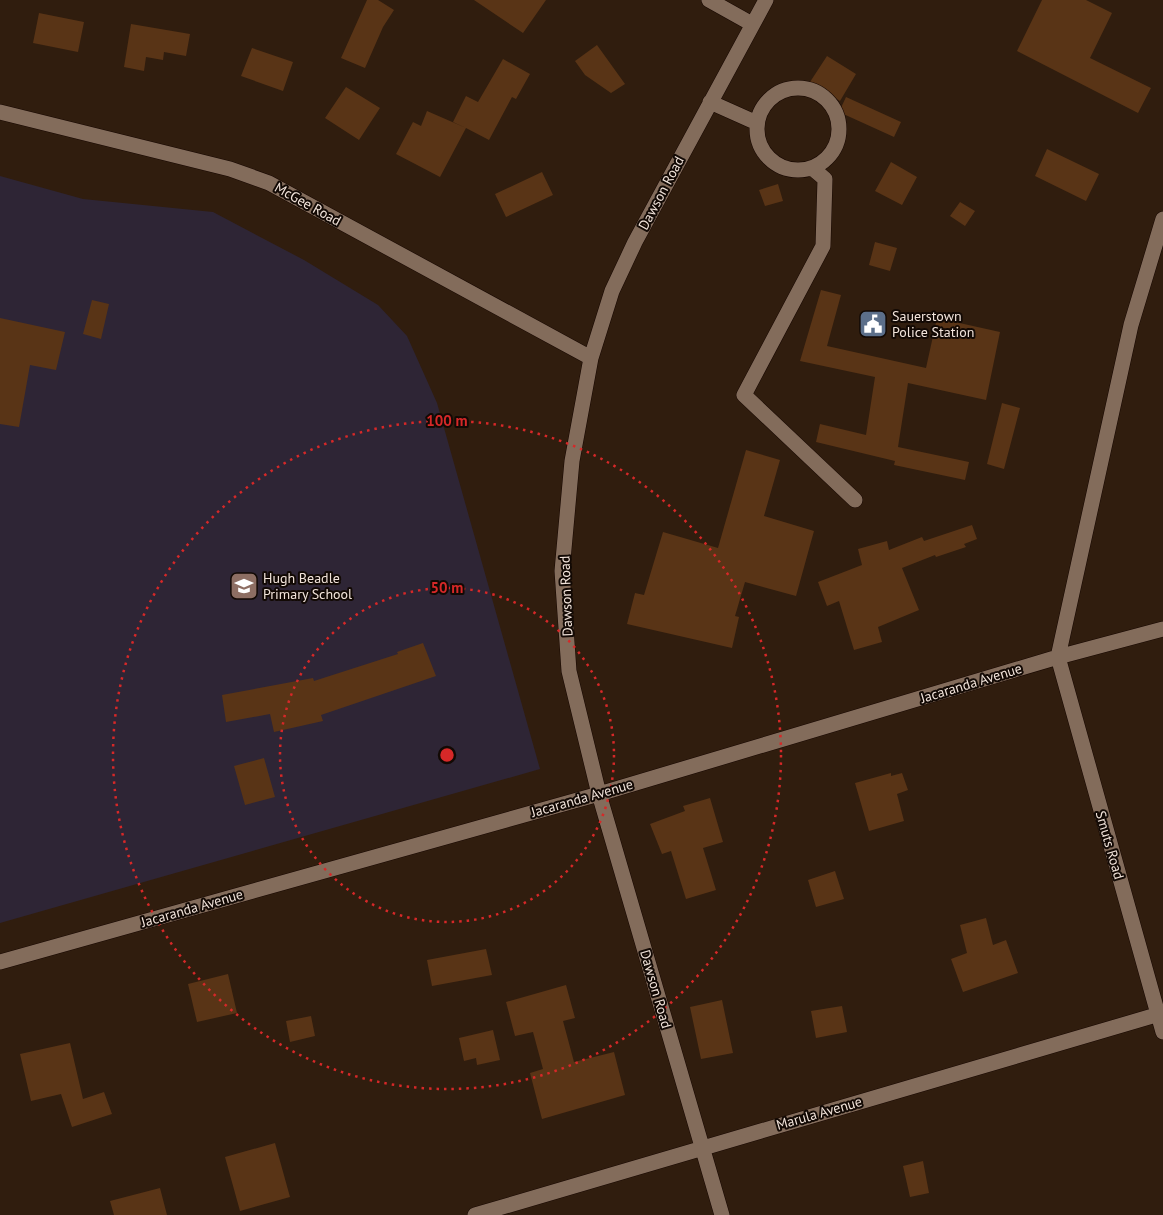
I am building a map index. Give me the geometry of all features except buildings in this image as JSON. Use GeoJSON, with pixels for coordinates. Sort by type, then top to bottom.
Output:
{"type":"FeatureCollection","features":[{"type":"Feature","properties":{"kind":"street"},"geometry":{"type":"LineString","coordinates":[[709,0],[752,24]]}},
{"type":"Feature","properties":{"kind":"street","name":"Dawson Road"},"geometry":{"type":"LineString","coordinates":[[722,1215],[599,794],[569,671],[562,571],[572,461],[591,358],[612,291],[635,242],[766,0]]}},
{"type":"Feature","properties":{"kind":"street"},"geometry":{"type":"LineString","coordinates":[[792,88],[809,90],[824,98],[835,111],[839,128],[836,144],[827,159],[812,168],[795,171],[779,166],[765,155],[758,140],[757,123],[763,107],[775,94],[792,88]]}},
{"type":"Feature","properties":{"kind":"street"},"geometry":{"type":"LineString","coordinates":[[710,102],[757,123]]}},
{"type":"Feature","properties":{"kind":"street","name":"McGee Road"},"geometry":{"type":"LineString","coordinates":[[0,112],[230,169],[269,183],[591,358]]}},
{"type":"Feature","properties":{"kind":"street"},"geometry":{"type":"LineString","coordinates":[[812,168],[825,179],[823,246],[744,396],[855,500]]}},
{"type":"Feature","properties":{"kind":"street"},"geometry":{"type":"LineString","coordinates":[[1058,657],[1131,325],[1163,219]]}},
{"type":"Feature","properties":{"kind":"street","name":"Jacaranda Avenue"},"geometry":{"type":"LineString","coordinates":[[0,962],[599,794],[1058,657],[1163,629]]}},
{"type":"Feature","properties":{"kind":"street","name":"Smuts Road"},"geometry":{"type":"LineString","coordinates":[[1058,657],[1160,1014],[1163,1032]]}},
{"type":"Feature","properties":{"kind":"street","name":"Marula Avenue"},"geometry":{"type":"LineString","coordinates":[[475,1215],[1160,1014]]}},
{"type":"Feature","properties":{"kind":"shaded area","name":"Hugh Beadle Primary School"},"geometry":{"type":"Polygon","coordinates":[[[0,176],[83,199],[213,212],[304,260],[378,305],[407,336],[437,403],[540,769],[0,923],[0,176]]]}},
{"type":"Feature","properties":{"kind":"place","name":"Sauerstown Police Station"},"geometry":{"type":"Point","coordinates":[873,324]}},
{"type":"Feature","properties":{"kind":"place","name":"Hugh Beadle Primary School"},"geometry":{"type":"Point","coordinates":[244,586]}}]}
